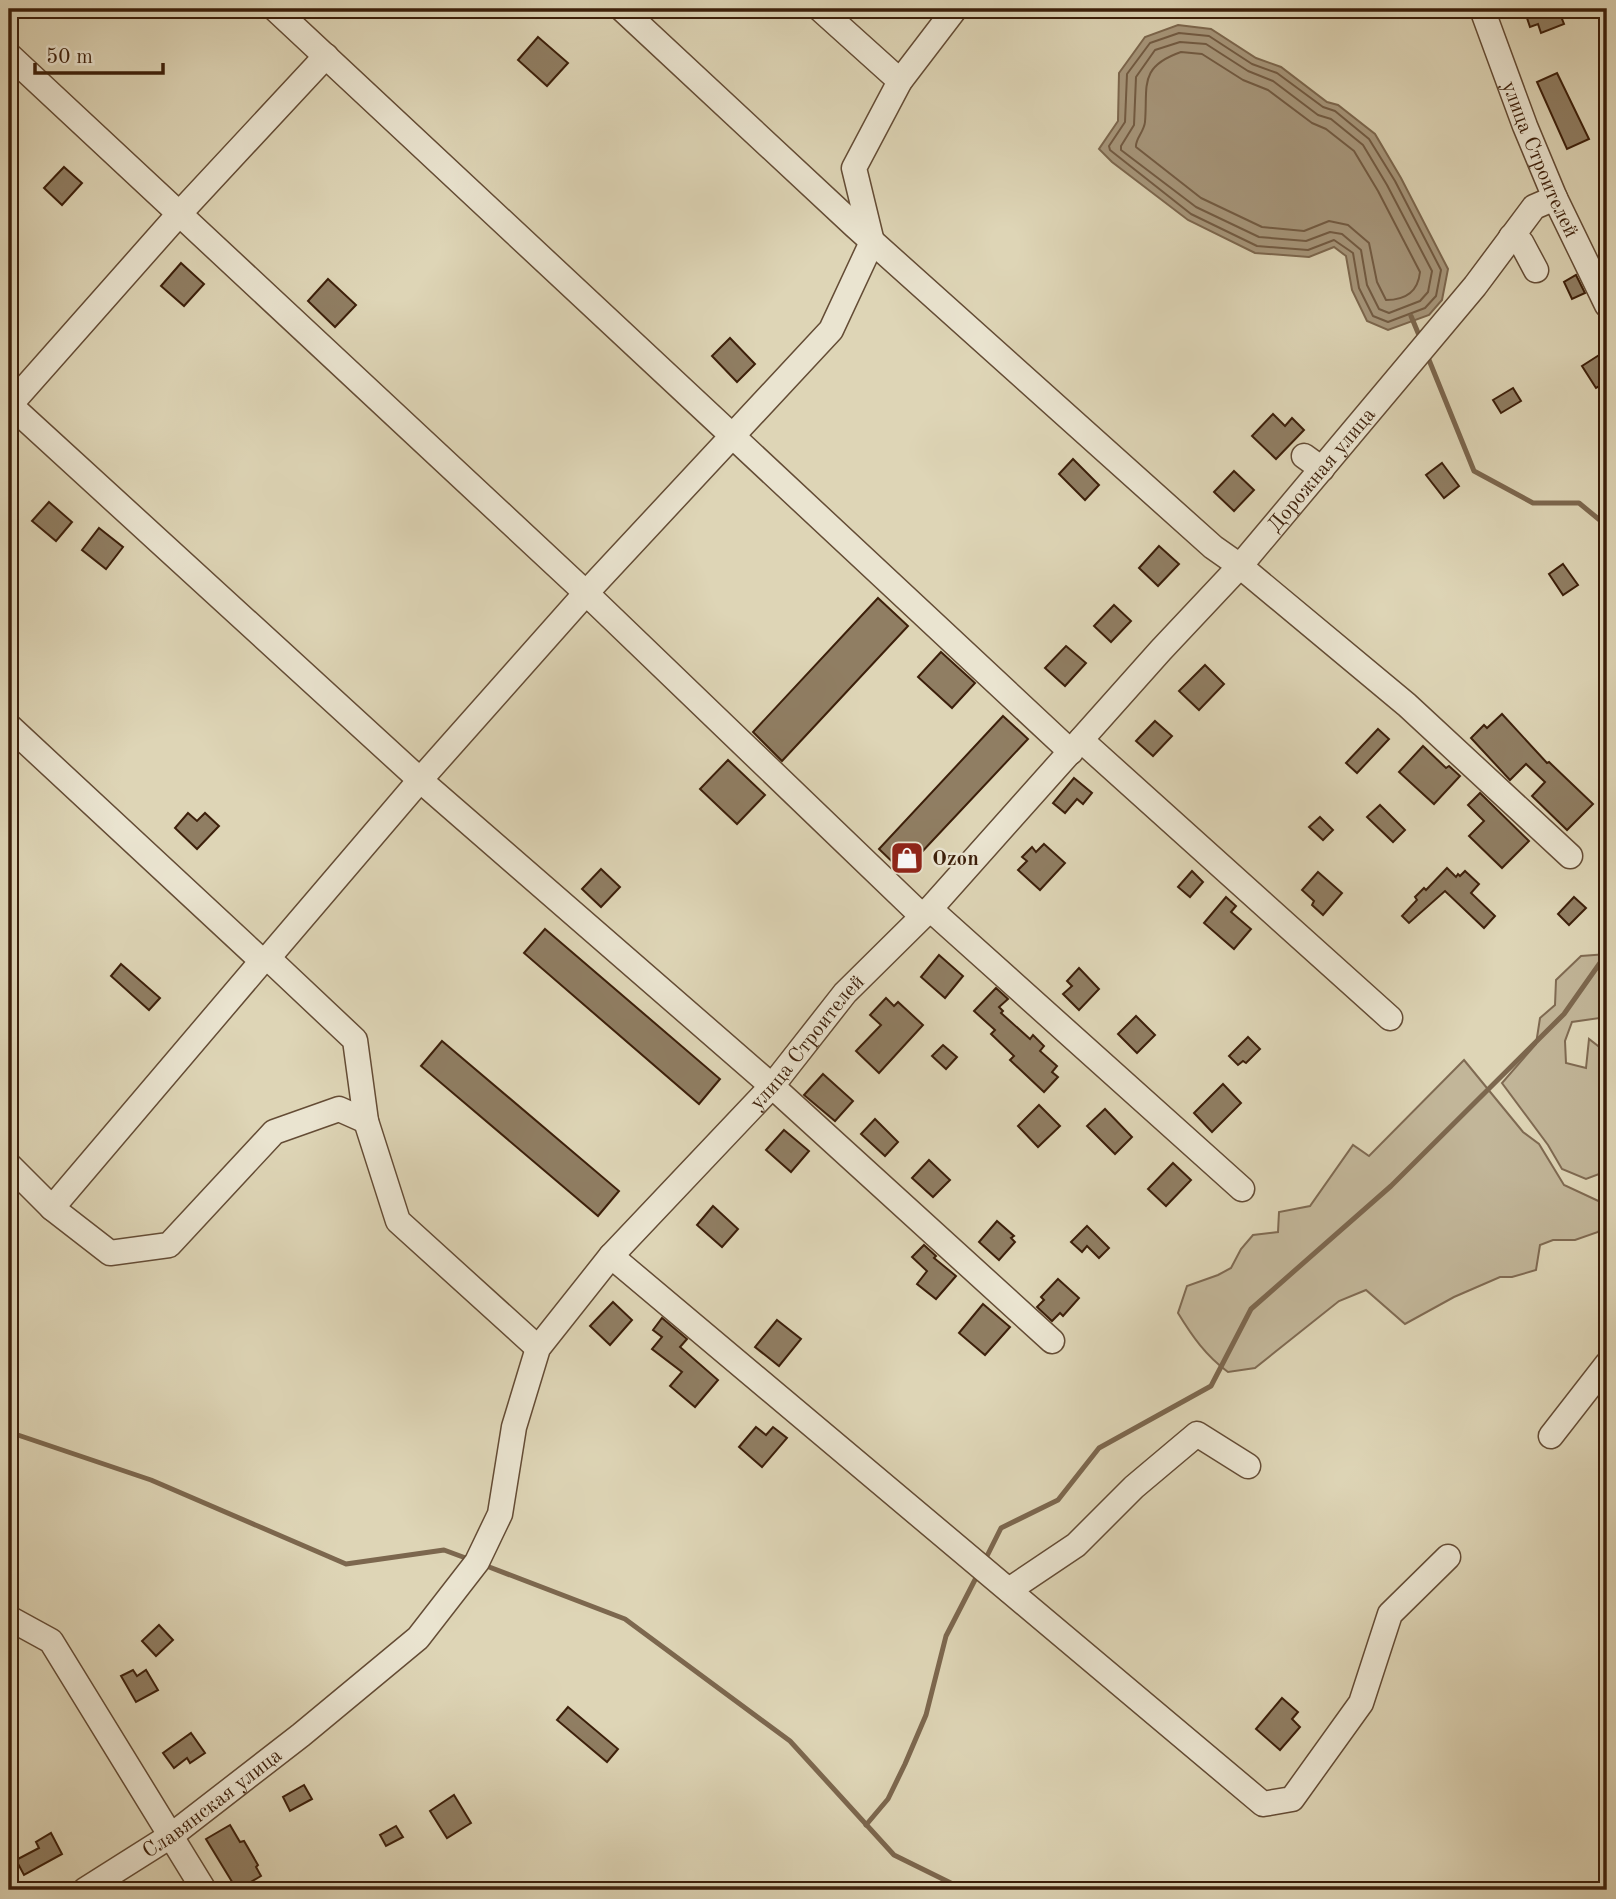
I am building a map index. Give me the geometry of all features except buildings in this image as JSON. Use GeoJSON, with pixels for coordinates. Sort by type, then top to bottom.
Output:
{"type":"FeatureCollection","features":[{"type":"Feature","properties":{"kind":"street"},"geometry":{"type":"LineString","coordinates":[[275,9],[1076,746],[1390,1018]]}},
{"type":"Feature","properties":{"kind":"street"},"geometry":{"type":"LineString","coordinates":[[622,9],[872,242],[1213,547],[1240,566],[1407,705],[1570,856]]}},
{"type":"Feature","properties":{"kind":"street"},"geometry":{"type":"LineString","coordinates":[[820,9],[900,81]]}},
{"type":"Feature","properties":{"kind":"street"},"geometry":{"type":"LineString","coordinates":[[52,1208],[420,780],[586,593],[831,330],[872,242],[854,168],[900,81],[955,9]]}},
{"type":"Feature","properties":{"kind":"street","name":"улица Строителей"},"geometry":{"type":"LineString","coordinates":[[1482,9],[1555,198],[1607,305]]}},
{"type":"Feature","properties":{"kind":"street"},"geometry":{"type":"LineString","coordinates":[[9,55],[926,913],[1242,1189]]}},
{"type":"Feature","properties":{"kind":"street"},"geometry":{"type":"LineString","coordinates":[[326,55],[179,214],[9,405],[420,780],[772,1086],[1052,1341]]}},
{"type":"Feature","properties":{"kind":"street","name":"Дорожная улица"},"geometry":{"type":"LineString","coordinates":[[1076,746],[1240,566],[1313,463],[1475,286],[1534,206],[1555,198]]}},
{"type":"Feature","properties":{"kind":"street"},"geometry":{"type":"LineString","coordinates":[[1511,237],[1521,242],[1536,270]]}},
{"type":"Feature","properties":{"kind":"street"},"geometry":{"type":"LineString","coordinates":[[9,726],[355,1041],[366,1121],[398,1221],[538,1348]]}},
{"type":"Feature","properties":{"kind":"street","name":"улица Строителей"},"geometry":{"type":"LineString","coordinates":[[538,1348],[611,1256],[772,1086],[845,993],[926,913],[1076,746]]}},
{"type":"Feature","properties":{"kind":"street"},"geometry":{"type":"LineString","coordinates":[[9,1165],[52,1208],[110,1253],[169,1245],[274,1132],[339,1109],[366,1121]]}},
{"type":"Feature","properties":{"kind":"street"},"geometry":{"type":"LineString","coordinates":[[611,1256],[1263,1804],[1292,1799],[1362,1703],[1390,1614],[1448,1557]]}},
{"type":"Feature","properties":{"kind":"street","name":"Славянская улица"},"geometry":{"type":"LineString","coordinates":[[85,1890],[172,1835],[301,1735],[418,1638],[477,1562],[500,1514],[514,1427],[538,1348]]}},
{"type":"Feature","properties":{"kind":"street"},"geometry":{"type":"LineString","coordinates":[[1551,1436],[1607,1364]]}},
{"type":"Feature","properties":{"kind":"street"},"geometry":{"type":"LineString","coordinates":[[1009,1590],[1076,1545],[1133,1487],[1198,1434],[1248,1466]]}},
{"type":"Feature","properties":{"kind":"street"},"geometry":{"type":"LineString","coordinates":[[9,1618],[51,1641],[204,1890]]}},
{"type":"Feature","properties":{"kind":"shaded area"},"geometry":{"type":"Polygon","coordinates":[[[1607,954],[1607,1017],[1572,1022],[1565,1041],[1566,1063],[1586,1068],[1589,1039],[1607,1053],[1607,1171],[1586,1179],[1562,1169],[1548,1145],[1502,1083],[1536,1044],[1540,1018],[1555,1005],[1556,980],[1581,956],[1607,954]]]}},
{"type":"Feature","properties":{"kind":"shaded area"},"geometry":{"type":"Polygon","coordinates":[[[1464,1060],[1523,1132],[1539,1144],[1564,1185],[1607,1205],[1607,1218],[1598,1232],[1575,1240],[1553,1240],[1540,1245],[1536,1270],[1512,1277],[1500,1277],[1454,1297],[1405,1324],[1366,1290],[1339,1301],[1255,1368],[1228,1372],[1200,1345],[1178,1313],[1187,1286],[1231,1268],[1241,1249],[1253,1235],[1278,1232],[1279,1212],[1310,1206],[1353,1145],[1369,1156],[1464,1060]]]}},
{"type":"Feature","properties":{"kind":"water"},"geometry":{"type":"Polygon","coordinates":[[[1178,25],[1211,29],[1256,58],[1281,67],[1327,102],[1338,105],[1375,134],[1448,269],[1442,300],[1429,315],[1388,330],[1367,321],[1352,290],[1346,256],[1334,247],[1309,257],[1255,253],[1188,220],[1099,149],[1118,121],[1119,73],[1145,37],[1178,25]]]}},
{"type":"Feature","properties":{"kind":"waterway"},"geometry":{"type":"LineString","coordinates":[[1411,316],[1421,340]]}},
{"type":"Feature","properties":{"kind":"waterway"},"geometry":{"type":"LineString","coordinates":[[1427,355],[1474,471],[1533,503],[1579,503],[1607,526]]}},
{"type":"Feature","properties":{"kind":"waterway"},"geometry":{"type":"LineString","coordinates":[[985,1560],[1001,1528],[1058,1500],[1099,1448],[1211,1386],[1251,1309],[1391,1186],[1564,1014],[1607,953]]}},
{"type":"Feature","properties":{"kind":"waterway"},"geometry":{"type":"LineString","coordinates":[[9,1432],[151,1480],[346,1564],[444,1550],[471,1560]]}},
{"type":"Feature","properties":{"kind":"waterway"},"geometry":{"type":"LineString","coordinates":[[484,1565],[625,1619],[790,1741],[894,1855],[965,1890]]}},
{"type":"Feature","properties":{"kind":"waterway"},"geometry":{"type":"LineString","coordinates":[[866,1825],[888,1799],[905,1764],[926,1715],[946,1636],[979,1572]]}},
{"type":"Feature","properties":{"kind":"place","name":"Ozon"},"geometry":{"type":"Point","coordinates":[907,858]}}]}
